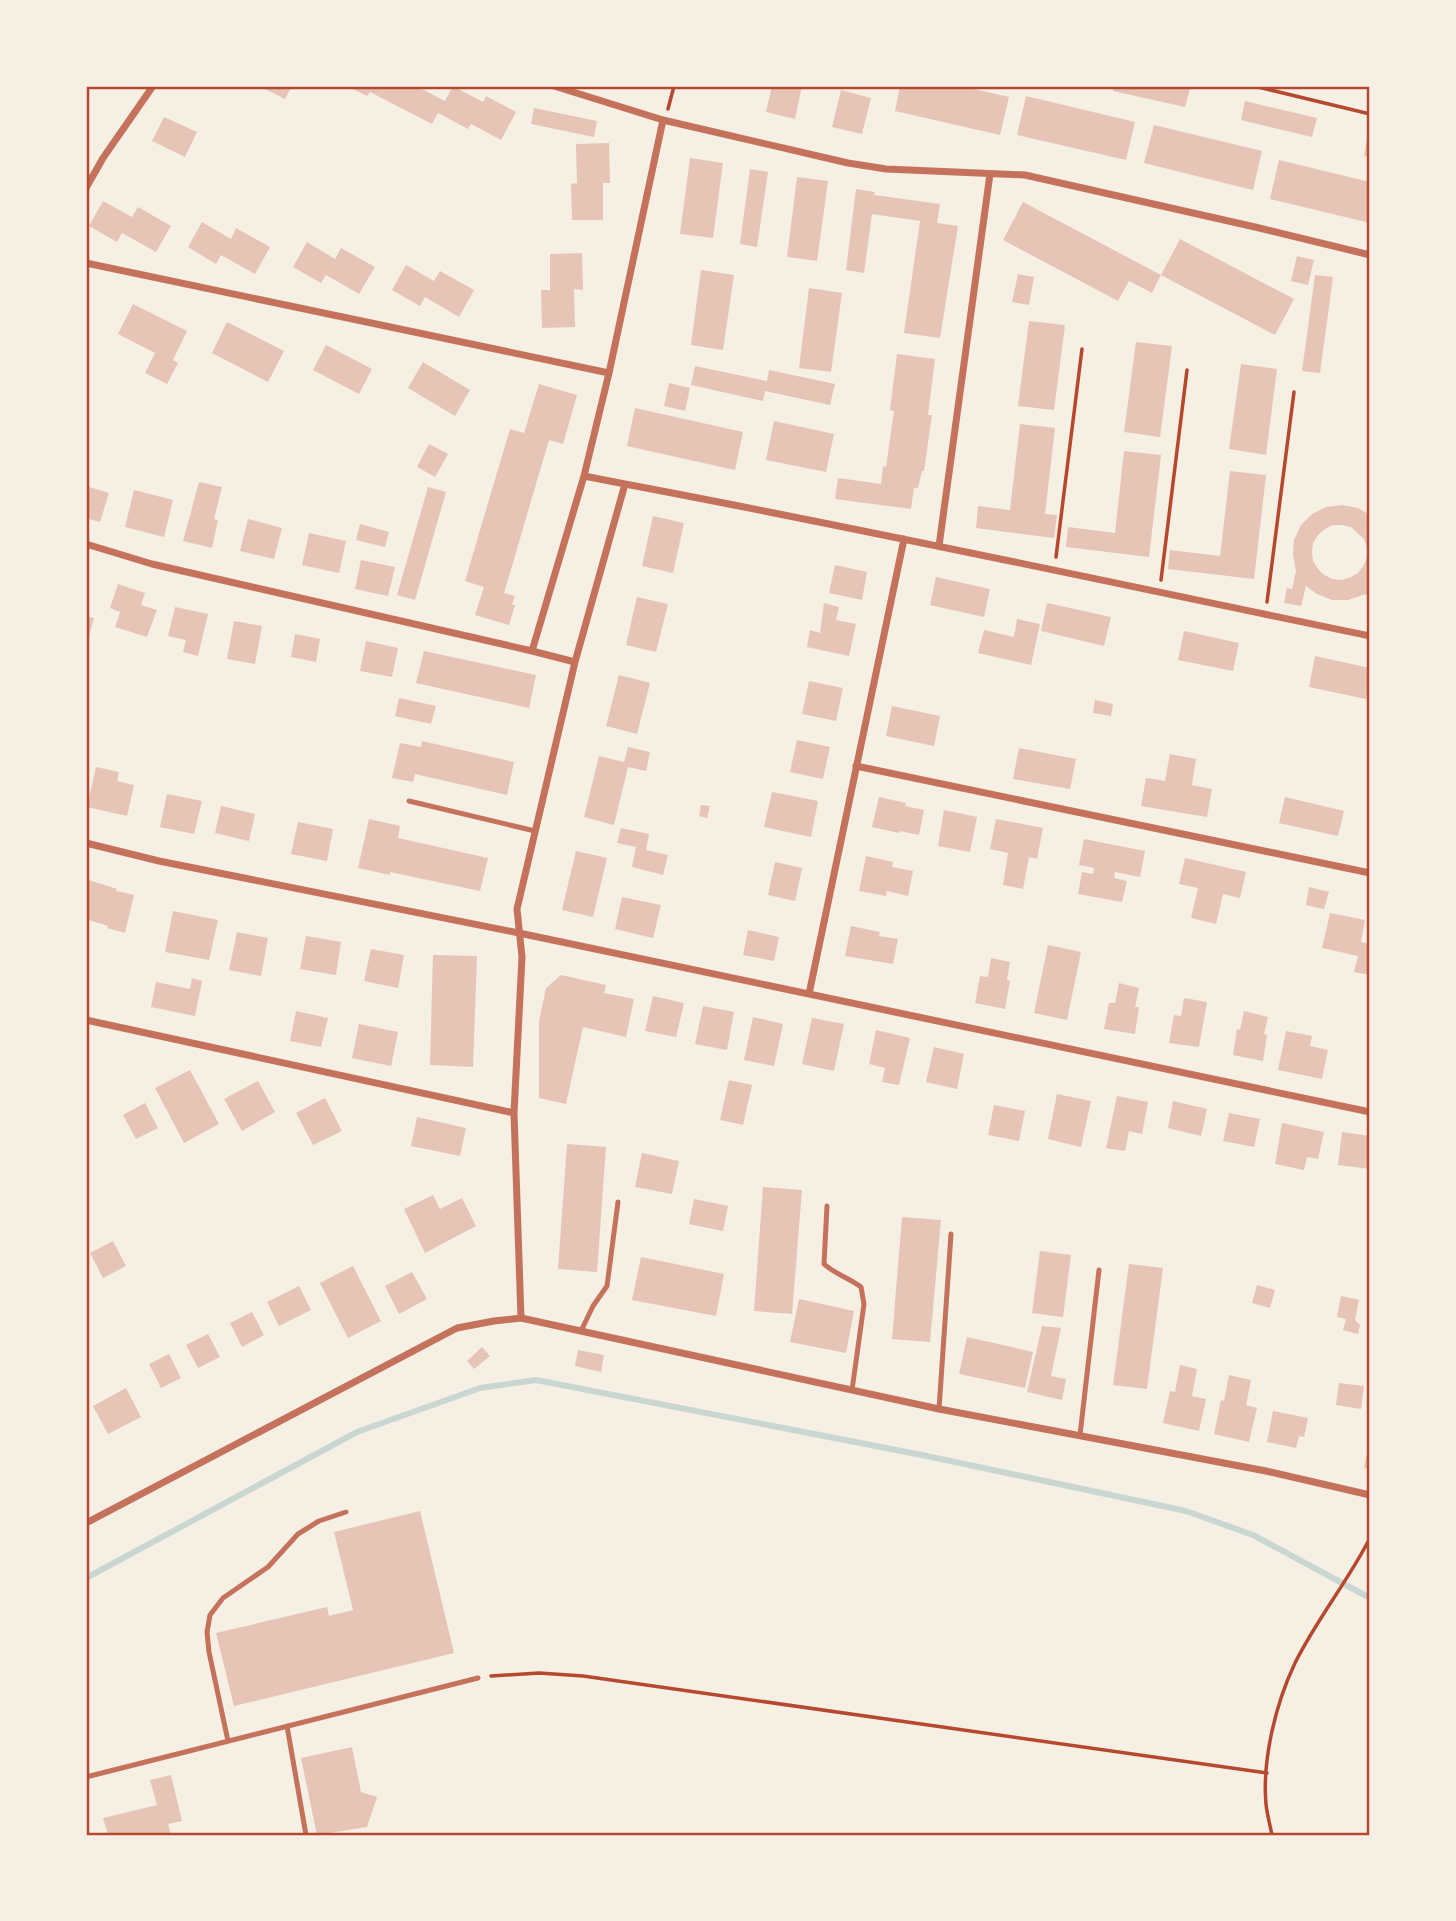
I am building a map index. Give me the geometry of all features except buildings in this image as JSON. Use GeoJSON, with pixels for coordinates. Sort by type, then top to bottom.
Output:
{"type":"FeatureCollection","features":[{"type":"Feature","properties":{"kind":"street"},"geometry":{"type":"LineString","coordinates":[[86,188],[103,158],[153,86]]}},
{"type":"Feature","properties":{"kind":"street"},"geometry":{"type":"LineString","coordinates":[[554,86],[663,120],[835,160],[886,169],[1025,175],[1370,255]]}},
{"type":"Feature","properties":{"kind":"street"},"geometry":{"type":"LineString","coordinates":[[532,651],[584,476],[663,120]]}},
{"type":"Feature","properties":{"kind":"street"},"geometry":{"type":"LineString","coordinates":[[939,546],[990,174]]}},
{"type":"Feature","properties":{"kind":"street"},"geometry":{"type":"LineString","coordinates":[[86,263],[609,373]]}},
{"type":"Feature","properties":{"kind":"street"},"geometry":{"type":"LineString","coordinates":[[584,476],[1054,569],[1370,636]]}},
{"type":"Feature","properties":{"kind":"street"},"geometry":{"type":"LineString","coordinates":[[521,1318],[514,1113],[522,957],[517,909],[575,662],[625,484]]}},
{"type":"Feature","properties":{"kind":"street"},"geometry":{"type":"LineString","coordinates":[[809,994],[904,540]]}},
{"type":"Feature","properties":{"kind":"street"},"geometry":{"type":"LineString","coordinates":[[86,544],[152,564],[575,662]]}},
{"type":"Feature","properties":{"kind":"street"},"geometry":{"type":"LineString","coordinates":[[856,766],[1370,873]]}},
{"type":"Feature","properties":{"kind":"street"},"geometry":{"type":"LineString","coordinates":[[86,843],[159,861],[519,933],[1370,1112]]}},
{"type":"Feature","properties":{"kind":"street"},"geometry":{"type":"LineString","coordinates":[[86,1020],[514,1113]]}},
{"type":"Feature","properties":{"kind":"street"},"geometry":{"type":"LineString","coordinates":[[86,1523],[457,1328],[521,1318],[939,1409],[1266,1471],[1370,1495]]}},
{"type":"Feature","properties":{"kind":"lane"},"geometry":{"type":"LineString","coordinates":[[409,801],[535,831]]}},
{"type":"Feature","properties":{"kind":"lane"},"geometry":{"type":"LineString","coordinates":[[582,1331],[593,1306],[607,1286],[618,1202]]}},
{"type":"Feature","properties":{"kind":"lane"},"geometry":{"type":"LineString","coordinates":[[827,1206],[824,1264],[861,1287],[864,1304],[852,1390]]}},
{"type":"Feature","properties":{"kind":"lane"},"geometry":{"type":"LineString","coordinates":[[939,1409],[951,1234]]}},
{"type":"Feature","properties":{"kind":"lane"},"geometry":{"type":"LineString","coordinates":[[1080,1435],[1099,1270]]}},
{"type":"Feature","properties":{"kind":"lane"},"geometry":{"type":"LineString","coordinates":[[228,1741],[209,1652],[207,1632],[210,1615],[223,1598],[268,1567],[298,1534],[319,1521],[346,1512]]}},
{"type":"Feature","properties":{"kind":"lane"},"geometry":{"type":"LineString","coordinates":[[86,1777],[478,1678]]}},
{"type":"Feature","properties":{"kind":"lane"},"geometry":{"type":"LineString","coordinates":[[287,1726],[306,1835]]}},
{"type":"Feature","properties":{"kind":"path"},"geometry":{"type":"LineString","coordinates":[[663,120],[671,103],[674,86]]}},
{"type":"Feature","properties":{"kind":"path"},"geometry":{"type":"LineString","coordinates":[[1254,86],[1370,114]]}},
{"type":"Feature","properties":{"kind":"path"},"geometry":{"type":"LineString","coordinates":[[1054,569],[1082,349]]}},
{"type":"Feature","properties":{"kind":"path"},"geometry":{"type":"LineString","coordinates":[[1159,592],[1187,370]]}},
{"type":"Feature","properties":{"kind":"path"},"geometry":{"type":"LineString","coordinates":[[1266,614],[1294,392]]}},
{"type":"Feature","properties":{"kind":"path"},"geometry":{"type":"LineString","coordinates":[[1272,1835],[1266,1803],[1267,1773],[1277,1705],[1296,1661],[1370,1538]]}},
{"type":"Feature","properties":{"kind":"path"},"geometry":{"type":"LineString","coordinates":[[478,1678],[539,1673],[583,1676],[1267,1773]]}},
{"type":"Feature","properties":{"kind":"waterway"},"geometry":{"type":"LineString","coordinates":[[86,1578],[357,1432],[480,1388],[536,1380],[922,1455],[1186,1511],[1253,1535],[1370,1598]]}}]}
